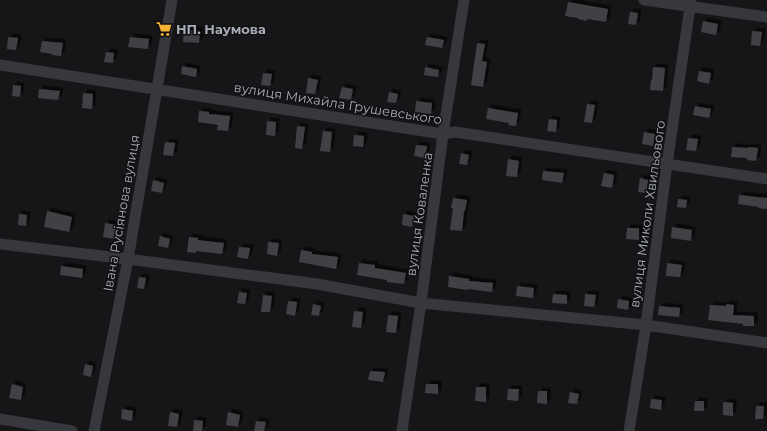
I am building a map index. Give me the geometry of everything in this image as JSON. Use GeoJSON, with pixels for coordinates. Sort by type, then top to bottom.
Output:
{"type":"FeatureCollection","features":[{"type":"Feature","properties":{"kind":"street","name":"Івана Русіянова вулиця"},"geometry":{"type":"LineString","coordinates":[[94,431],[128,259],[172,0]]}},
{"type":"Feature","properties":{"kind":"street","name":"вулиця Коваленка"},"geometry":{"type":"LineString","coordinates":[[402,431],[443,134],[464,0]]}},
{"type":"Feature","properties":{"kind":"street"},"geometry":{"type":"LineString","coordinates":[[644,0],[690,3],[767,17]]}},
{"type":"Feature","properties":{"kind":"street","name":"вулиця Миколи Хвильового"},"geometry":{"type":"LineString","coordinates":[[629,431],[646,325],[690,3]]}},
{"type":"Feature","properties":{"kind":"street","name":"вулиця Михайла Грушевського"},"geometry":{"type":"LineString","coordinates":[[0,65],[443,134],[455,132],[767,179]]}},
{"type":"Feature","properties":{"kind":"street"},"geometry":{"type":"LineString","coordinates":[[0,244],[317,284],[421,302],[646,325],[767,343]]}},
{"type":"Feature","properties":{"kind":"street"},"geometry":{"type":"LineString","coordinates":[[0,419],[72,431]]}},
{"type":"Feature","properties":{"kind":"building"},"geometry":{"type":"Polygon","coordinates":[[[568,2],[608,9],[606,22],[587,19],[587,21],[565,16],[568,2]]]}},
{"type":"Feature","properties":{"kind":"building"},"geometry":{"type":"Polygon","coordinates":[[[630,12],[638,13],[636,25],[628,24],[630,12]]]}},
{"type":"Feature","properties":{"kind":"building"},"geometry":{"type":"Polygon","coordinates":[[[703,21],[718,24],[716,35],[701,32],[703,21]]]}},
{"type":"Feature","properties":{"kind":"building"},"geometry":{"type":"Polygon","coordinates":[[[184,30],[200,31],[199,43],[183,42],[184,30]]]}},
{"type":"Feature","properties":{"kind":"building"},"geometry":{"type":"Polygon","coordinates":[[[752,31],[762,32],[760,46],[751,45],[752,31]]]}},
{"type":"Feature","properties":{"kind":"building"},"geometry":{"type":"Polygon","coordinates":[[[8,37],[18,38],[16,50],[7,49],[8,37]]]}},
{"type":"Feature","properties":{"kind":"building"},"geometry":{"type":"Polygon","coordinates":[[[130,37],[149,39],[148,49],[128,47],[130,37]]]}},
{"type":"Feature","properties":{"kind":"building"},"geometry":{"type":"Polygon","coordinates":[[[427,37],[444,40],[442,48],[425,45],[427,37]]]}},
{"type":"Feature","properties":{"kind":"building"},"geometry":{"type":"Polygon","coordinates":[[[42,41],[63,43],[61,56],[40,52],[42,41]]]}},
{"type":"Feature","properties":{"kind":"building"},"geometry":{"type":"Polygon","coordinates":[[[477,43],[485,44],[482,61],[487,62],[483,87],[471,85],[477,43]]]}},
{"type":"Feature","properties":{"kind":"building"},"geometry":{"type":"Polygon","coordinates":[[[106,52],[114,53],[113,63],[104,62],[106,52]]]}},
{"type":"Feature","properties":{"kind":"building"},"geometry":{"type":"Polygon","coordinates":[[[182,66],[197,69],[196,77],[181,74],[182,66]]]}},
{"type":"Feature","properties":{"kind":"building"},"geometry":{"type":"Polygon","coordinates":[[[425,67],[439,70],[438,77],[424,75],[425,67]]]}},
{"type":"Feature","properties":{"kind":"building"},"geometry":{"type":"Polygon","coordinates":[[[653,67],[665,68],[663,91],[650,90],[653,67]]]}},
{"type":"Feature","properties":{"kind":"building"},"geometry":{"type":"Polygon","coordinates":[[[699,71],[711,73],[709,84],[697,81],[699,71]]]}},
{"type":"Feature","properties":{"kind":"building"},"geometry":{"type":"Polygon","coordinates":[[[263,73],[272,74],[270,86],[261,85],[263,73]]]}},
{"type":"Feature","properties":{"kind":"building"},"geometry":{"type":"Polygon","coordinates":[[[308,78],[318,80],[315,94],[306,93],[308,78]]]}},
{"type":"Feature","properties":{"kind":"building"},"geometry":{"type":"Polygon","coordinates":[[[13,85],[21,86],[20,97],[12,96],[13,85]]]}},
{"type":"Feature","properties":{"kind":"building"},"geometry":{"type":"Polygon","coordinates":[[[342,87],[353,89],[351,100],[339,98],[342,87]]]}},
{"type":"Feature","properties":{"kind":"building"},"geometry":{"type":"Polygon","coordinates":[[[39,89],[60,91],[58,100],[38,98],[39,89]]]}},
{"type":"Feature","properties":{"kind":"building"},"geometry":{"type":"Polygon","coordinates":[[[389,92],[398,94],[396,103],[387,102],[389,92]]]}},
{"type":"Feature","properties":{"kind":"building"},"geometry":{"type":"Polygon","coordinates":[[[83,93],[93,94],[92,109],[82,108],[83,93]]]}},
{"type":"Feature","properties":{"kind":"building"},"geometry":{"type":"Polygon","coordinates":[[[416,101],[432,103],[431,114],[415,112],[416,101]]]}},
{"type":"Feature","properties":{"kind":"building"},"geometry":{"type":"Polygon","coordinates":[[[587,104],[595,105],[592,123],[584,122],[587,104]]]}},
{"type":"Feature","properties":{"kind":"building"},"geometry":{"type":"Polygon","coordinates":[[[695,106],[711,109],[709,118],[693,115],[695,106]]]}},
{"type":"Feature","properties":{"kind":"building"},"geometry":{"type":"Polygon","coordinates":[[[488,108],[518,113],[516,126],[508,125],[509,123],[486,119],[488,108]]]}},
{"type":"Feature","properties":{"kind":"building"},"geometry":{"type":"Polygon","coordinates":[[[199,111],[209,112],[209,114],[230,116],[228,131],[217,130],[218,125],[198,122],[199,111]]]}},
{"type":"Feature","properties":{"kind":"building"},"geometry":{"type":"Polygon","coordinates":[[[549,119],[557,120],[556,132],[547,131],[549,119]]]}},
{"type":"Feature","properties":{"kind":"building"},"geometry":{"type":"Polygon","coordinates":[[[267,121],[276,122],[275,136],[266,135],[267,121]]]}},
{"type":"Feature","properties":{"kind":"building"},"geometry":{"type":"Polygon","coordinates":[[[297,126],[305,127],[302,149],[295,148],[297,126]]]}},
{"type":"Feature","properties":{"kind":"building"},"geometry":{"type":"Polygon","coordinates":[[[323,131],[332,132],[330,152],[320,151],[323,131]]]}},
{"type":"Feature","properties":{"kind":"building"},"geometry":{"type":"Polygon","coordinates":[[[644,132],[655,134],[653,146],[642,144],[644,132]]]}},
{"type":"Feature","properties":{"kind":"building"},"geometry":{"type":"Polygon","coordinates":[[[354,135],[364,136],[363,147],[353,146],[354,135]]]}},
{"type":"Feature","properties":{"kind":"building"},"geometry":{"type":"Polygon","coordinates":[[[688,138],[698,139],[696,151],[686,150],[688,138]]]}},
{"type":"Feature","properties":{"kind":"building"},"geometry":{"type":"Polygon","coordinates":[[[165,142],[175,143],[173,156],[163,155],[165,142]]]}},
{"type":"Feature","properties":{"kind":"building"},"geometry":{"type":"Polygon","coordinates":[[[416,145],[427,146],[425,158],[414,156],[416,145]]]}},
{"type":"Feature","properties":{"kind":"building"},"geometry":{"type":"Polygon","coordinates":[[[732,147],[758,148],[756,161],[747,160],[747,158],[731,157],[732,147]]]}},
{"type":"Feature","properties":{"kind":"building"},"geometry":{"type":"Polygon","coordinates":[[[461,153],[469,155],[467,165],[459,164],[461,153]]]}},
{"type":"Feature","properties":{"kind":"building"},"geometry":{"type":"Polygon","coordinates":[[[508,159],[519,161],[517,177],[506,176],[508,159]]]}},
{"type":"Feature","properties":{"kind":"building"},"geometry":{"type":"Polygon","coordinates":[[[543,171],[564,173],[562,183],[542,180],[543,171]]]}},
{"type":"Feature","properties":{"kind":"building"},"geometry":{"type":"Polygon","coordinates":[[[604,173],[614,175],[612,188],[601,186],[604,173]]]}},
{"type":"Feature","properties":{"kind":"building"},"geometry":{"type":"Polygon","coordinates":[[[640,178],[648,180],[646,193],[638,192],[640,178]]]}},
{"type":"Feature","properties":{"kind":"building"},"geometry":{"type":"Polygon","coordinates":[[[153,180],[164,183],[162,193],[151,191],[153,180]]]}},
{"type":"Feature","properties":{"kind":"building"},"geometry":{"type":"Polygon","coordinates":[[[739,195],[767,198],[767,209],[738,204],[739,195]]]}},
{"type":"Feature","properties":{"kind":"building"},"geometry":{"type":"Polygon","coordinates":[[[453,198],[467,200],[464,211],[462,231],[450,230],[453,198]]]}},
{"type":"Feature","properties":{"kind":"building"},"geometry":{"type":"Polygon","coordinates":[[[678,199],[687,200],[686,208],[677,207],[678,199]]]}},
{"type":"Feature","properties":{"kind":"building"},"geometry":{"type":"Polygon","coordinates":[[[47,211],[72,217],[69,232],[44,227],[47,211]]]}},
{"type":"Feature","properties":{"kind":"building"},"geometry":{"type":"Polygon","coordinates":[[[19,214],[27,215],[26,226],[18,225],[19,214]]]}},
{"type":"Feature","properties":{"kind":"building"},"geometry":{"type":"Polygon","coordinates":[[[403,214],[414,216],[412,227],[402,225],[403,214]]]}},
{"type":"Feature","properties":{"kind":"building"},"geometry":{"type":"Polygon","coordinates":[[[105,223],[116,225],[114,239],[103,237],[105,223]]]}},
{"type":"Feature","properties":{"kind":"building"},"geometry":{"type":"Polygon","coordinates":[[[672,227],[692,230],[691,241],[671,238],[672,227]]]}},
{"type":"Feature","properties":{"kind":"building"},"geometry":{"type":"Polygon","coordinates":[[[627,228],[639,228],[639,240],[626,239],[627,228]]]}},
{"type":"Feature","properties":{"kind":"building"},"geometry":{"type":"Polygon","coordinates":[[[160,236],[170,239],[168,248],[158,246],[160,236]]]}},
{"type":"Feature","properties":{"kind":"building"},"geometry":{"type":"Polygon","coordinates":[[[189,237],[198,238],[198,240],[224,243],[222,254],[196,251],[196,253],[187,252],[189,237]]]}},
{"type":"Feature","properties":{"kind":"building"},"geometry":{"type":"Polygon","coordinates":[[[268,242],[279,243],[277,256],[267,254],[268,242]]]}},
{"type":"Feature","properties":{"kind":"building"},"geometry":{"type":"Polygon","coordinates":[[[239,247],[250,248],[248,259],[237,257],[239,247]]]}},
{"type":"Feature","properties":{"kind":"building"},"geometry":{"type":"Polygon","coordinates":[[[301,250],[312,252],[312,254],[338,257],[336,269],[299,262],[301,250]]]}},
{"type":"Feature","properties":{"kind":"building"},"geometry":{"type":"Polygon","coordinates":[[[359,263],[375,265],[375,268],[406,273],[404,284],[387,282],[387,280],[357,275],[359,263]]]}},
{"type":"Feature","properties":{"kind":"building"},"geometry":{"type":"Polygon","coordinates":[[[667,263],[682,265],[680,277],[666,276],[667,263]]]}},
{"type":"Feature","properties":{"kind":"building"},"geometry":{"type":"Polygon","coordinates":[[[61,266],[83,269],[82,278],[60,275],[61,266]]]}},
{"type":"Feature","properties":{"kind":"building"},"geometry":{"type":"Polygon","coordinates":[[[449,276],[469,279],[469,281],[493,283],[492,292],[448,287],[449,276]]]}},
{"type":"Feature","properties":{"kind":"building"},"geometry":{"type":"Polygon","coordinates":[[[139,277],[146,278],[144,289],[137,288],[139,277]]]}},
{"type":"Feature","properties":{"kind":"building"},"geometry":{"type":"Polygon","coordinates":[[[517,286],[534,288],[533,298],[516,296],[517,286]]]}},
{"type":"Feature","properties":{"kind":"building"},"geometry":{"type":"Polygon","coordinates":[[[239,292],[247,293],[245,304],[237,303],[239,292]]]}},
{"type":"Feature","properties":{"kind":"building"},"geometry":{"type":"Polygon","coordinates":[[[553,294],[567,295],[567,304],[552,303],[553,294]]]}},
{"type":"Feature","properties":{"kind":"building"},"geometry":{"type":"Polygon","coordinates":[[[585,294],[596,295],[594,307],[584,306],[585,294]]]}},
{"type":"Feature","properties":{"kind":"building"},"geometry":{"type":"Polygon","coordinates":[[[263,295],[272,296],[270,312],[261,312],[263,295]]]}},
{"type":"Feature","properties":{"kind":"building"},"geometry":{"type":"Polygon","coordinates":[[[618,299],[629,301],[628,310],[617,308],[618,299]]]}},
{"type":"Feature","properties":{"kind":"building"},"geometry":{"type":"Polygon","coordinates":[[[288,301],[297,302],[295,316],[286,314],[288,301]]]}},
{"type":"Feature","properties":{"kind":"building"},"geometry":{"type":"Polygon","coordinates":[[[313,304],[321,306],[319,316],[311,315],[313,304]]]}},
{"type":"Feature","properties":{"kind":"building"},"geometry":{"type":"Polygon","coordinates":[[[726,304],[734,305],[733,315],[754,316],[754,326],[743,326],[743,324],[708,320],[710,305],[726,306],[726,304]]]}},
{"type":"Feature","properties":{"kind":"building"},"geometry":{"type":"Polygon","coordinates":[[[659,306],[680,308],[679,317],[658,315],[659,306]]]}},
{"type":"Feature","properties":{"kind":"building"},"geometry":{"type":"Polygon","coordinates":[[[354,311],[363,312],[361,328],[352,327],[354,311]]]}},
{"type":"Feature","properties":{"kind":"building"},"geometry":{"type":"Polygon","coordinates":[[[388,315],[398,316],[396,333],[386,332],[388,315]]]}},
{"type":"Feature","properties":{"kind":"building"},"geometry":{"type":"Polygon","coordinates":[[[85,364],[93,366],[91,377],[83,375],[85,364]]]}},
{"type":"Feature","properties":{"kind":"building"},"geometry":{"type":"Polygon","coordinates":[[[370,371],[385,372],[383,382],[368,380],[370,371]]]}},
{"type":"Feature","properties":{"kind":"building"},"geometry":{"type":"Polygon","coordinates":[[[12,384],[23,387],[21,400],[9,398],[12,384]]]}},
{"type":"Feature","properties":{"kind":"building"},"geometry":{"type":"Polygon","coordinates":[[[426,384],[438,384],[438,394],[425,393],[426,384]]]}},
{"type":"Feature","properties":{"kind":"building"},"geometry":{"type":"Polygon","coordinates":[[[476,387],[486,387],[486,402],[475,401],[476,387]]]}},
{"type":"Feature","properties":{"kind":"building"},"geometry":{"type":"Polygon","coordinates":[[[508,389],[519,389],[518,401],[507,400],[508,389]]]}},
{"type":"Feature","properties":{"kind":"building"},"geometry":{"type":"Polygon","coordinates":[[[538,391],[547,391],[547,404],[537,403],[538,391]]]}},
{"type":"Feature","properties":{"kind":"building"},"geometry":{"type":"Polygon","coordinates":[[[570,392],[579,394],[577,404],[568,403],[570,392]]]}},
{"type":"Feature","properties":{"kind":"building"},"geometry":{"type":"Polygon","coordinates":[[[651,399],[662,400],[661,410],[650,408],[651,399]]]}},
{"type":"Feature","properties":{"kind":"building"},"geometry":{"type":"Polygon","coordinates":[[[695,401],[704,401],[704,411],[694,411],[695,401]]]}},
{"type":"Feature","properties":{"kind":"building"},"geometry":{"type":"Polygon","coordinates":[[[723,402],[733,403],[733,416],[723,415],[723,402]]]}},
{"type":"Feature","properties":{"kind":"building"},"geometry":{"type":"Polygon","coordinates":[[[756,406],[764,406],[763,419],[755,419],[756,406]]]}},
{"type":"Feature","properties":{"kind":"building"},"geometry":{"type":"Polygon","coordinates":[[[122,409],[133,411],[132,421],[121,419],[122,409]]]}},
{"type":"Feature","properties":{"kind":"building"},"geometry":{"type":"Polygon","coordinates":[[[170,412],[179,414],[177,427],[168,426],[170,412]]]}},
{"type":"Feature","properties":{"kind":"building"},"geometry":{"type":"Polygon","coordinates":[[[228,412],[240,415],[238,427],[226,425],[228,412]]]}},
{"type":"Feature","properties":{"kind":"building"},"geometry":{"type":"Polygon","coordinates":[[[194,420],[203,421],[202,431],[193,431],[194,420]]]}},
{"type":"Feature","properties":{"kind":"building"},"geometry":{"type":"Polygon","coordinates":[[[256,421],[266,422],[264,431],[254,431],[256,421]]]}},
{"type":"Feature","properties":{"kind":"place","name":"НП. Наумова"},"geometry":{"type":"Point","coordinates":[164,29]}}]}
